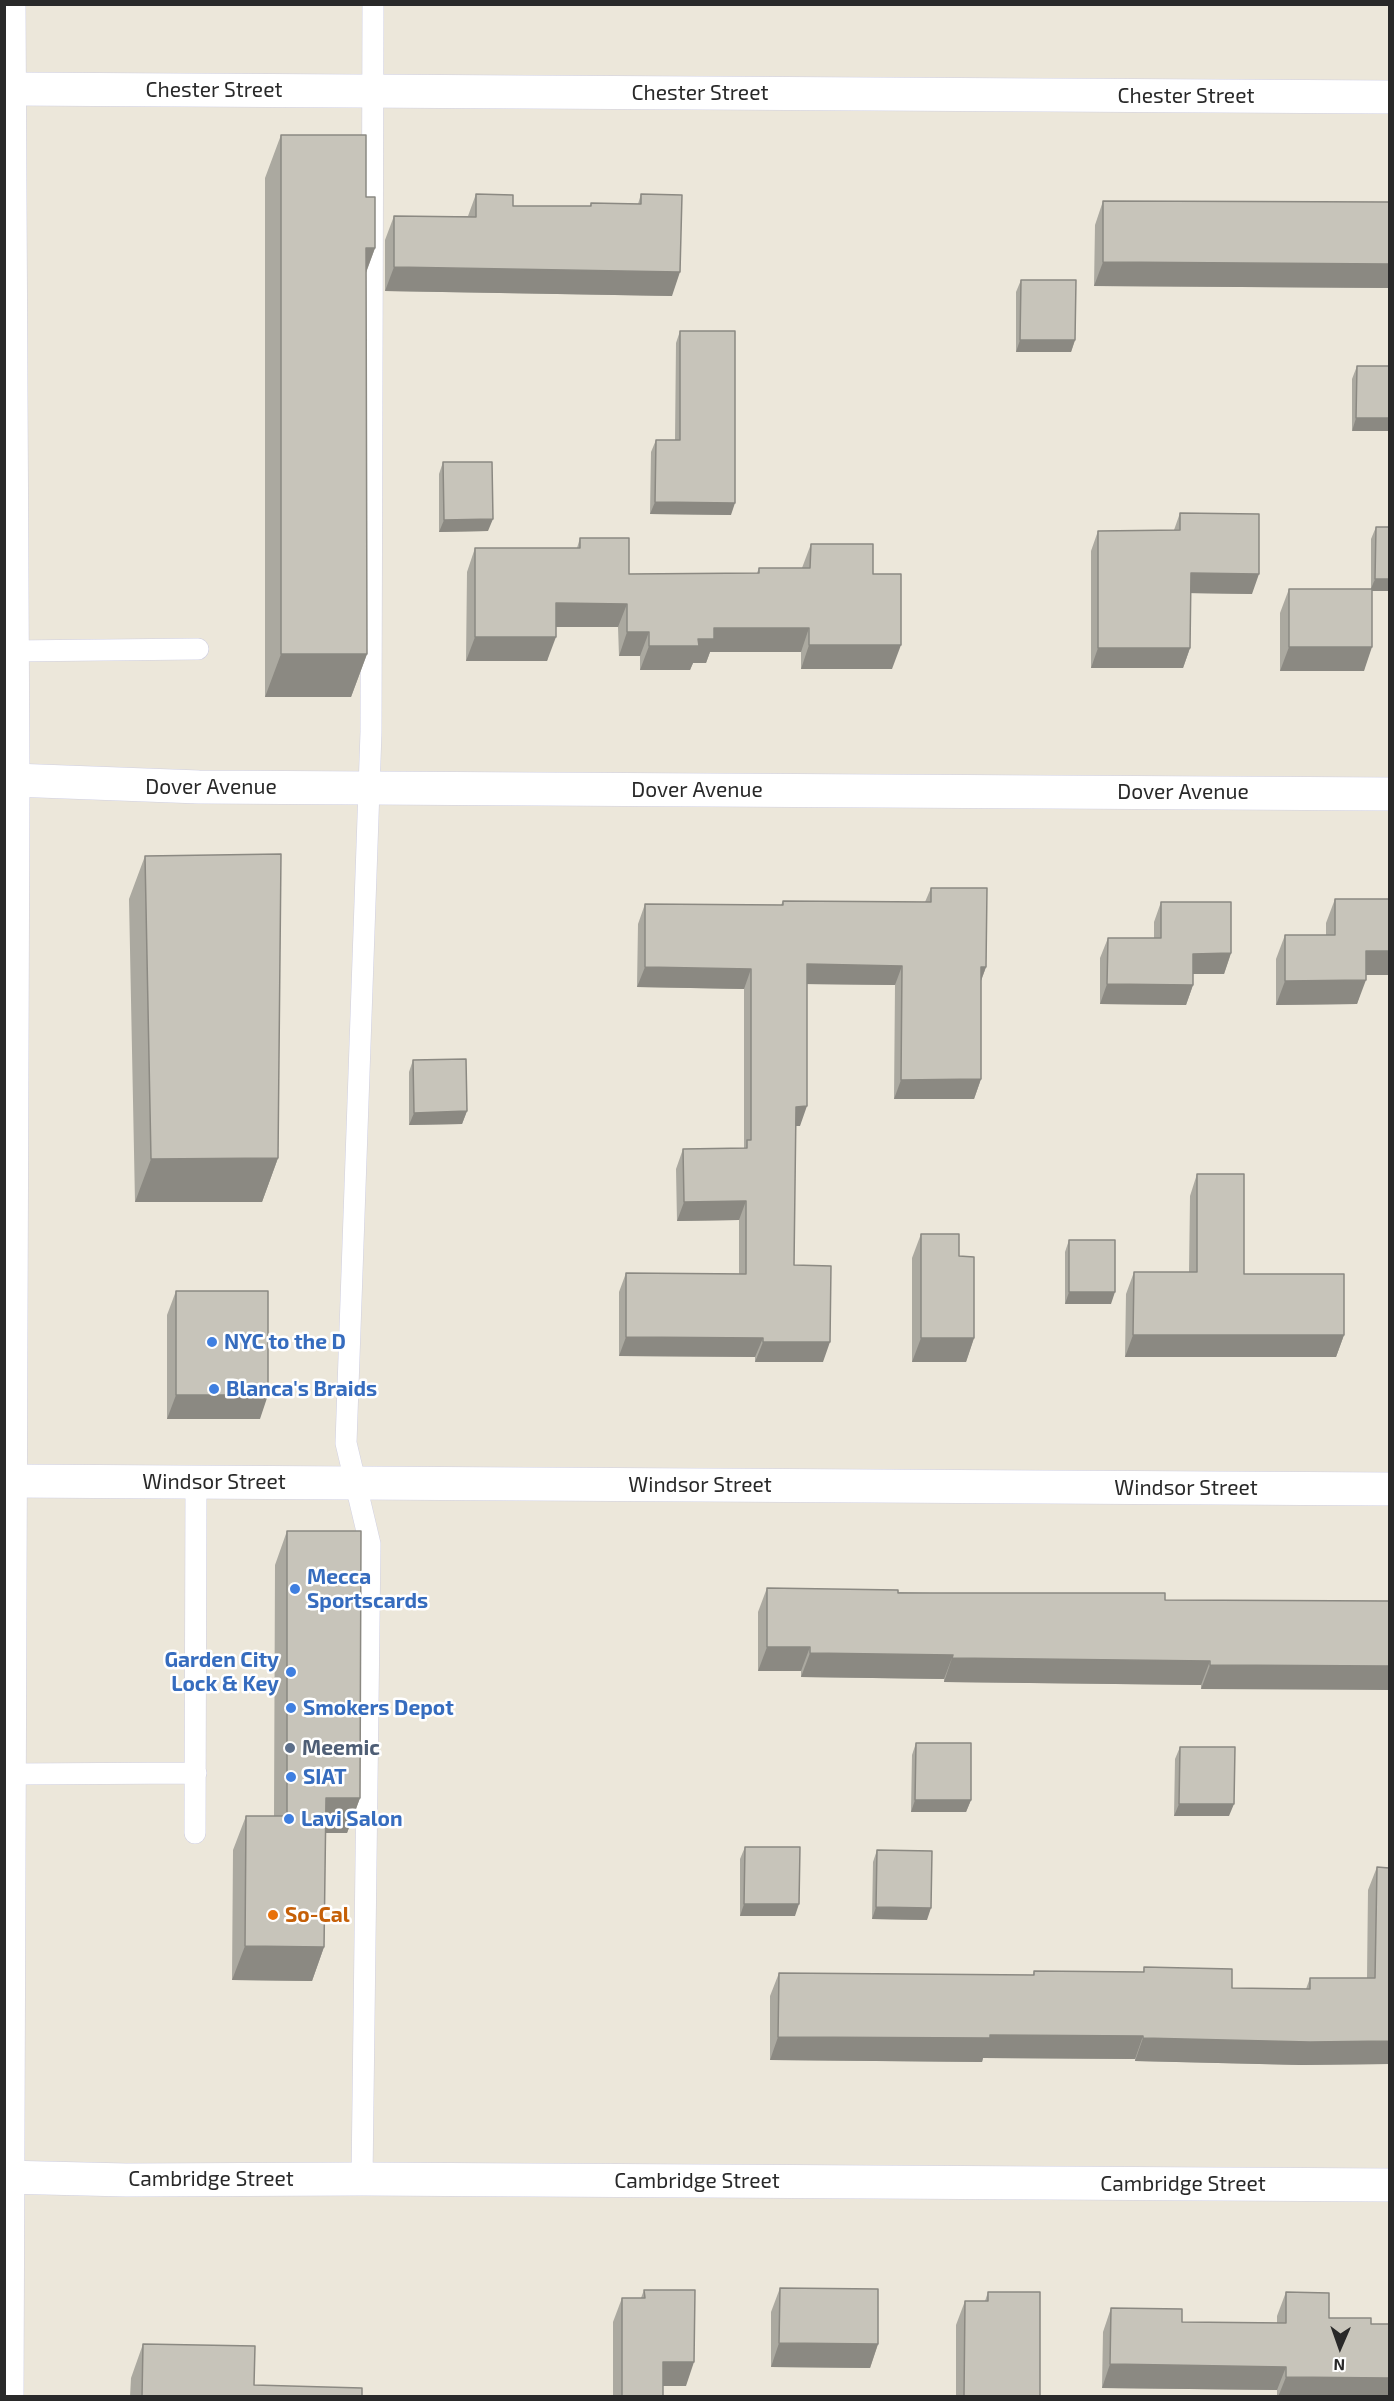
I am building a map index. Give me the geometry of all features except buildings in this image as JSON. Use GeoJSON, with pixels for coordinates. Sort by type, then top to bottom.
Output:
{"type":"FeatureCollection","features":[{"type":"Feature","properties":{"kind":"street"},"geometry":{"type":"LineString","coordinates":[[7,2397],[6,2176],[10,1774],[7,1481],[9,780],[12,651],[9,4]]}},
{"type":"Feature","properties":{"kind":"street","name":"Chester Street"},"geometry":{"type":"LineString","coordinates":[[10,89],[1389,98]]}},
{"type":"Feature","properties":{"kind":"street","name":"Dover Avenue"},"geometry":{"type":"LineString","coordinates":[[9,780],[128,786],[1389,794]]}},
{"type":"Feature","properties":{"kind":"street","name":"Windsor Street"},"geometry":{"type":"LineString","coordinates":[[7,1481],[1389,1489]]}},
{"type":"Feature","properties":{"kind":"street","name":"Cambridge Street"},"geometry":{"type":"LineString","coordinates":[[6,2176],[126,2180],[362,2179],[1389,2185]]}},
{"type":"Feature","properties":{"kind":"lane"},"geometry":{"type":"LineString","coordinates":[[362,2179],[370,1544],[346,1443],[369,788],[373,4]]}},
{"type":"Feature","properties":{"kind":"lane"},"geometry":{"type":"LineString","coordinates":[[12,651],[198,649]]}},
{"type":"Feature","properties":{"kind":"lane"},"geometry":{"type":"LineString","coordinates":[[195,1833],[196,1482]]}},
{"type":"Feature","properties":{"kind":"lane"},"geometry":{"type":"LineString","coordinates":[[10,1774],[196,1773]]}},
{"type":"Feature","properties":{"kind":"place","name":"NYC to the D"},"geometry":{"type":"Point","coordinates":[212,1342]}},
{"type":"Feature","properties":{"kind":"place","name":"Blanca's Braids"},"geometry":{"type":"Point","coordinates":[214,1389]}},
{"type":"Feature","properties":{"kind":"place","name":"Mecca Sportscards"},"geometry":{"type":"Point","coordinates":[295,1589]}},
{"type":"Feature","properties":{"kind":"place","name":"Garden City Lock & Key"},"geometry":{"type":"Point","coordinates":[291,1672]}},
{"type":"Feature","properties":{"kind":"place","name":"Smokers Depot"},"geometry":{"type":"Point","coordinates":[291,1708]}},
{"type":"Feature","properties":{"kind":"place","name":"Meemic"},"geometry":{"type":"Point","coordinates":[290,1748]}},
{"type":"Feature","properties":{"kind":"place","name":"SIAT"},"geometry":{"type":"Point","coordinates":[291,1777]}},
{"type":"Feature","properties":{"kind":"place","name":"Lavi Salon"},"geometry":{"type":"Point","coordinates":[289,1819]}},
{"type":"Feature","properties":{"kind":"place","name":"So-Cal"},"geometry":{"type":"Point","coordinates":[273,1915]}}]}
